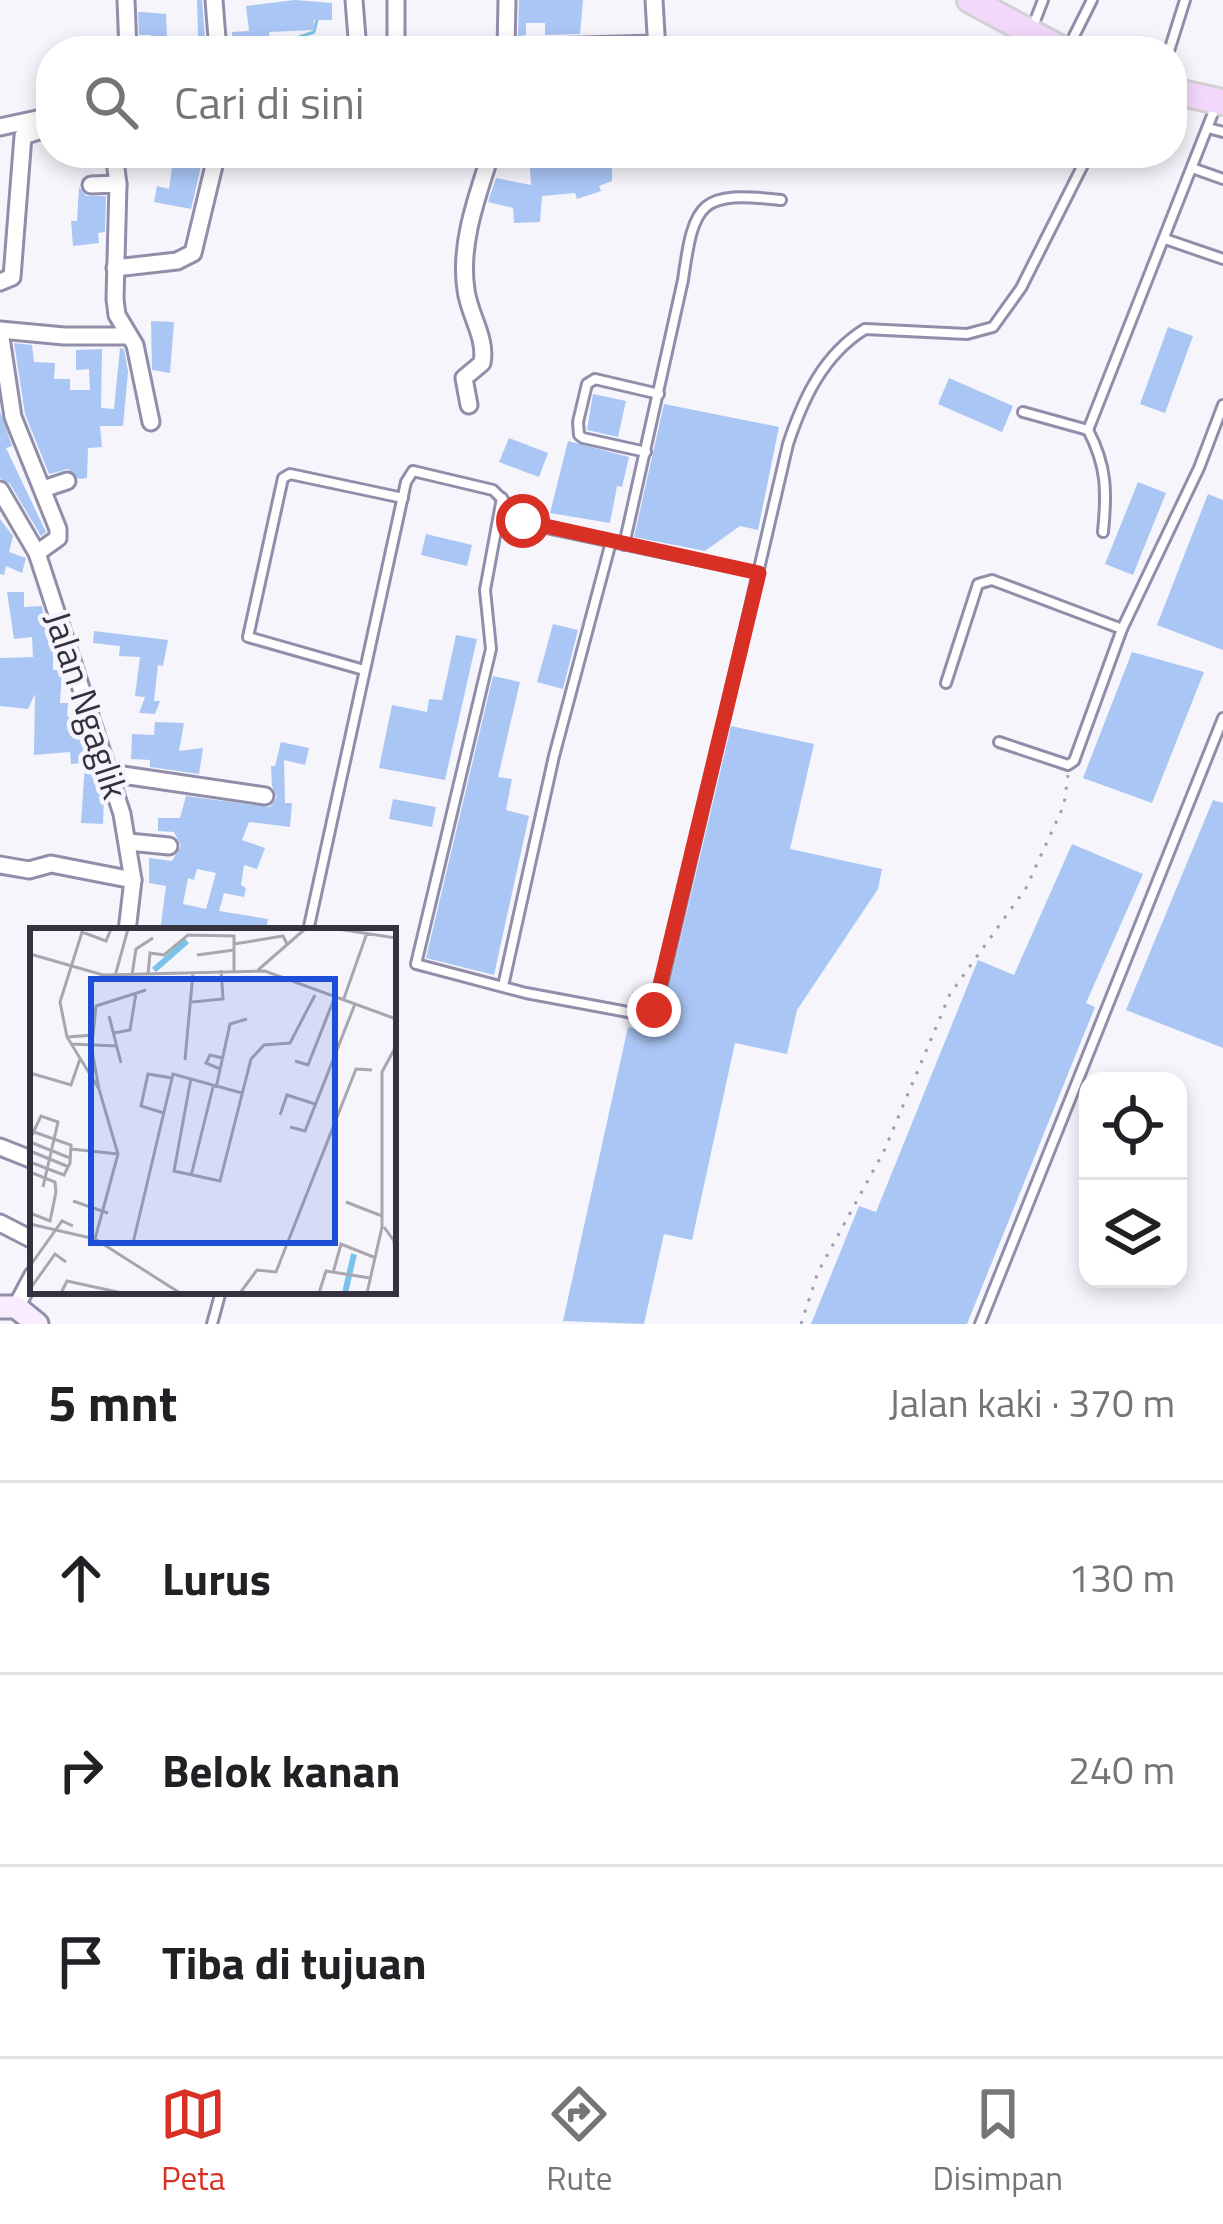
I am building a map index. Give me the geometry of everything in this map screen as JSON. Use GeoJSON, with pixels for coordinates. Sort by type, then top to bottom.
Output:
{"type":"FeatureCollection","features":[{"type":"Feature","properties":{"kind":"main road"},"geometry":{"type":"LineString","coordinates":[[970,0],[1037,36]]}},
{"type":"Feature","properties":{"kind":"main road"},"geometry":{"type":"LineString","coordinates":[[1187,95],[1221,101]]}},
{"type":"Feature","properties":{"kind":"street"},"geometry":{"type":"LineString","coordinates":[[126,0],[127,36]]}},
{"type":"Feature","properties":{"kind":"street"},"geometry":{"type":"LineString","coordinates":[[214,0],[217,36]]}},
{"type":"Feature","properties":{"kind":"street"},"geometry":{"type":"LineString","coordinates":[[354,0],[357,36]]}},
{"type":"Feature","properties":{"kind":"street"},"geometry":{"type":"LineString","coordinates":[[396,0],[396,36]]}},
{"type":"Feature","properties":{"kind":"street"},"geometry":{"type":"LineString","coordinates":[[506,36],[507,0]]}},
{"type":"Feature","properties":{"kind":"street"},"geometry":{"type":"LineString","coordinates":[[654,0],[656,36]]}},
{"type":"Feature","properties":{"kind":"street"},"geometry":{"type":"LineString","coordinates":[[0,127],[36,119]]}},
{"type":"Feature","properties":{"kind":"street"},"geometry":{"type":"LineString","coordinates":[[0,282],[12,277],[23,136],[36,132]]}},
{"type":"Feature","properties":{"kind":"street"},"geometry":{"type":"LineString","coordinates":[[116,168],[117,315],[138,357],[151,422]]}},
{"type":"Feature","properties":{"kind":"street"},"geometry":{"type":"LineString","coordinates":[[115,268],[177,262],[193,253],[213,168]]}},
{"type":"Feature","properties":{"kind":"street"},"geometry":{"type":"LineString","coordinates":[[469,405],[464,378],[482,363],[484,352],[468,302],[465,260],[470,222],[486,168]]}},
{"type":"Feature","properties":{"kind":"street"},"geometry":{"type":"LineString","coordinates":[[91,185],[118,184]]}},
{"type":"Feature","properties":{"kind":"street"},"geometry":{"type":"LineString","coordinates":[[0,190],[21,190]]}},
{"type":"Feature","properties":{"kind":"street"},"geometry":{"type":"LineString","coordinates":[[37,553],[59,534],[13,418],[0,330],[129,336]]}},
{"type":"Feature","properties":{"kind":"street"},"geometry":{"type":"LineString","coordinates":[[43,489],[67,481]]}},
{"type":"Feature","properties":{"kind":"street","name":"Jalan Ngaglik"},"geometry":{"type":"LineString","coordinates":[[0,490],[37,553],[109,772],[129,842],[133,880],[127,928]]}},
{"type":"Feature","properties":{"kind":"street"},"geometry":{"type":"LineString","coordinates":[[109,772],[265,796]]}},
{"type":"Feature","properties":{"kind":"street"},"geometry":{"type":"LineString","coordinates":[[129,842],[169,846]]}},
{"type":"Feature","properties":{"kind":"street"},"geometry":{"type":"LineString","coordinates":[[0,865],[29,870],[50,864],[133,880]]}},
{"type":"Feature","properties":{"kind":"street"},"geometry":{"type":"LineString","coordinates":[[0,1148],[30,1159]]}},
{"type":"Feature","properties":{"kind":"street"},"geometry":{"type":"LineString","coordinates":[[0,1223],[30,1238]]}},
{"type":"Feature","properties":{"kind":"street"},"geometry":{"type":"LineString","coordinates":[[30,1279],[8,1307],[37,1324]]}},
{"type":"Feature","properties":{"kind":"lane"},"geometry":{"type":"LineString","coordinates":[[1031,33],[1042,0]]}},
{"type":"Feature","properties":{"kind":"lane"},"geometry":{"type":"LineString","coordinates":[[1073,36],[1092,0]]}},
{"type":"Feature","properties":{"kind":"lane"},"geometry":{"type":"LineString","coordinates":[[1174,36],[1185,0]]}},
{"type":"Feature","properties":{"kind":"lane"},"geometry":{"type":"LineString","coordinates":[[1088,430],[1221,101]]}},
{"type":"Feature","properties":{"kind":"lane"},"geometry":{"type":"LineString","coordinates":[[1208,128],[1223,131]]}},
{"type":"Feature","properties":{"kind":"lane"},"geometry":{"type":"LineString","coordinates":[[502,498],[484,590],[491,650],[416,964],[649,1016],[788,443],[803,400],[832,357],[866,329],[967,334],[993,327],[1021,288],[1081,168]]}},
{"type":"Feature","properties":{"kind":"lane"},"geometry":{"type":"LineString","coordinates":[[1192,168],[1223,178]]}},
{"type":"Feature","properties":{"kind":"lane"},"geometry":{"type":"LineString","coordinates":[[624,545],[688,240],[704,207],[716,198],[781,200]]}},
{"type":"Feature","properties":{"kind":"lane"},"geometry":{"type":"LineString","coordinates":[[1165,239],[1223,260]]}},
{"type":"Feature","properties":{"kind":"lane"},"geometry":{"type":"LineString","coordinates":[[646,452],[584,438],[579,435],[578,422],[587,384],[596,380],[659,394]]}},
{"type":"Feature","properties":{"kind":"lane"},"geometry":{"type":"LineString","coordinates":[[999,742],[1068,765],[1074,760],[1122,629],[1223,405]]}},
{"type":"Feature","properties":{"kind":"lane"},"geometry":{"type":"LineString","coordinates":[[1023,412],[1088,430],[1106,478],[1103,532]]}},
{"type":"Feature","properties":{"kind":"lane"},"geometry":{"type":"LineString","coordinates":[[309,928],[409,475],[419,470],[494,490],[527,524],[759,573]]}},
{"type":"Feature","properties":{"kind":"lane"},"geometry":{"type":"LineString","coordinates":[[364,670],[248,638],[283,478],[290,474],[403,498]]}},
{"type":"Feature","properties":{"kind":"lane"},"geometry":{"type":"LineString","coordinates":[[502,986],[554,756],[610,542]]}},
{"type":"Feature","properties":{"kind":"lane"},"geometry":{"type":"LineString","coordinates":[[946,682],[982,580],[1122,629]]}},
{"type":"Feature","properties":{"kind":"lane"},"geometry":{"type":"LineString","coordinates":[[980,1324],[1223,718]]}},
{"type":"Feature","properties":{"kind":"lane"},"geometry":{"type":"LineString","coordinates":[[212,1324],[220,1294]]}},
{"type":"Feature","properties":{"kind":"path"},"geometry":{"type":"LineString","coordinates":[[801,1324],[818,1272],[884,1151],[950,994],[1026,888],[1067,795],[1068,765]]}},
{"type":"Feature","properties":{"kind":"building"},"geometry":{"type":"Polygon","coordinates":[[[197,0],[202,0],[205,36],[198,36],[197,0]]]}},
{"type":"Feature","properties":{"kind":"building"},"geometry":{"type":"Polygon","coordinates":[[[295,0],[332,3],[332,20],[314,20],[315,30],[232,36],[232,32],[249,31],[246,6],[295,0]]]}},
{"type":"Feature","properties":{"kind":"building"},"geometry":{"type":"Polygon","coordinates":[[[519,0],[583,0],[580,34],[545,35],[545,23],[526,23],[526,35],[518,36],[519,0]]]}},
{"type":"Feature","properties":{"kind":"building"},"geometry":{"type":"Polygon","coordinates":[[[138,12],[166,14],[167,36],[139,35],[138,12]]]}},
{"type":"Feature","properties":{"kind":"building"},"geometry":{"type":"Polygon","coordinates":[[[172,168],[201,168],[191,209],[154,202],[157,186],[169,189],[172,168]]]}},
{"type":"Feature","properties":{"kind":"building"},"geometry":{"type":"Polygon","coordinates":[[[530,168],[612,168],[612,181],[599,186],[601,191],[577,199],[575,193],[542,196],[540,222],[514,223],[513,208],[488,202],[496,178],[531,185],[530,168]]]}},
{"type":"Feature","properties":{"kind":"building"},"geometry":{"type":"Polygon","coordinates":[[[79,187],[86,196],[106,196],[105,232],[98,233],[99,243],[73,246],[71,221],[77,221],[79,187]]]}},
{"type":"Feature","properties":{"kind":"building"},"geometry":{"type":"Polygon","coordinates":[[[151,321],[174,322],[170,373],[152,370],[151,321]]]}},
{"type":"Feature","properties":{"kind":"building"},"geometry":{"type":"Polygon","coordinates":[[[1168,327],[1193,336],[1165,413],[1140,404],[1168,327]]]}},
{"type":"Feature","properties":{"kind":"building"},"geometry":{"type":"Polygon","coordinates":[[[14,343],[32,345],[34,362],[55,363],[54,379],[70,379],[70,390],[90,390],[89,369],[76,370],[76,350],[102,349],[101,408],[114,409],[120,348],[124,349],[128,372],[123,426],[100,426],[102,447],[88,448],[87,478],[79,479],[68,469],[49,474],[25,414],[14,343]]]}},
{"type":"Feature","properties":{"kind":"building"},"geometry":{"type":"Polygon","coordinates":[[[949,378],[1013,406],[1002,432],[938,404],[949,378]]]}},
{"type":"Feature","properties":{"kind":"building"},"geometry":{"type":"Polygon","coordinates":[[[593,394],[626,401],[618,437],[587,430],[593,394]]]}},
{"type":"Feature","properties":{"kind":"building"},"geometry":{"type":"Polygon","coordinates":[[[664,404],[779,427],[758,530],[740,526],[705,551],[634,537],[664,404]]]}},
{"type":"Feature","properties":{"kind":"building"},"geometry":{"type":"Polygon","coordinates":[[[0,411],[12,446],[6,448],[46,532],[41,536],[10,484],[0,478],[0,411]]]}},
{"type":"Feature","properties":{"kind":"building"},"geometry":{"type":"Polygon","coordinates":[[[509,438],[548,453],[539,477],[499,462],[509,438]]]}},
{"type":"Feature","properties":{"kind":"building"},"geometry":{"type":"Polygon","coordinates":[[[568,441],[629,457],[610,523],[550,513],[568,441]]]}},
{"type":"Feature","properties":{"kind":"building"},"geometry":{"type":"Polygon","coordinates":[[[1138,482],[1166,493],[1133,575],[1105,564],[1138,482]]]}},
{"type":"Feature","properties":{"kind":"building"},"geometry":{"type":"Polygon","coordinates":[[[1208,494],[1223,500],[1223,650],[1157,625],[1208,494]]]}},
{"type":"Feature","properties":{"kind":"building"},"geometry":{"type":"Polygon","coordinates":[[[0,519],[13,536],[9,552],[26,558],[22,573],[6,566],[4,575],[0,574],[0,519]]]}},
{"type":"Feature","properties":{"kind":"building"},"geometry":{"type":"Polygon","coordinates":[[[426,534],[472,545],[467,566],[421,555],[426,534]]]}},
{"type":"Feature","properties":{"kind":"building"},"geometry":{"type":"Polygon","coordinates":[[[7,592],[24,592],[24,607],[42,606],[47,639],[53,641],[53,670],[62,670],[60,703],[68,703],[67,716],[79,721],[104,797],[103,824],[81,823],[85,763],[71,764],[70,752],[34,755],[35,694],[28,709],[0,706],[0,658],[33,657],[32,637],[14,639],[7,592]]]}},
{"type":"Feature","properties":{"kind":"building"},"geometry":{"type":"Polygon","coordinates":[[[553,624],[578,630],[563,689],[537,682],[553,624]]]}},
{"type":"Feature","properties":{"kind":"building"},"geometry":{"type":"Polygon","coordinates":[[[94,631],[168,640],[163,666],[158,665],[154,701],[160,701],[155,714],[139,713],[145,697],[135,696],[140,657],[119,656],[120,646],[93,643],[94,631]]]}},
{"type":"Feature","properties":{"kind":"building"},"geometry":{"type":"Polygon","coordinates":[[[456,635],[477,639],[445,780],[379,768],[392,705],[427,712],[429,699],[442,700],[456,635]]]}},
{"type":"Feature","properties":{"kind":"building"},"geometry":{"type":"Polygon","coordinates":[[[1132,652],[1204,672],[1152,803],[1083,778],[1132,652]]]}},
{"type":"Feature","properties":{"kind":"building"},"geometry":{"type":"Polygon","coordinates":[[[493,676],[520,682],[498,777],[512,779],[506,810],[529,816],[494,975],[426,958],[493,676]]]}},
{"type":"Feature","properties":{"kind":"building"},"geometry":{"type":"Polygon","coordinates":[[[155,722],[184,723],[179,751],[203,748],[199,774],[150,767],[150,760],[131,759],[132,734],[154,735],[155,722]]]}},
{"type":"Feature","properties":{"kind":"building"},"geometry":{"type":"Polygon","coordinates":[[[731,726],[814,744],[790,849],[882,869],[878,889],[797,1010],[787,1054],[735,1043],[692,1240],[664,1234],[644,1324],[563,1321],[628,1027],[658,1034],[731,726]]]}},
{"type":"Feature","properties":{"kind":"building"},"geometry":{"type":"Polygon","coordinates":[[[281,742],[309,748],[305,765],[284,760],[285,803],[292,803],[290,827],[249,822],[242,840],[265,848],[257,869],[244,865],[244,897],[224,893],[219,911],[268,919],[266,928],[160,928],[166,886],[149,883],[149,858],[172,861],[181,846],[174,832],[158,831],[158,818],[180,818],[186,796],[270,807],[277,797],[271,766],[275,766],[281,742]],[[197,869],[194,880],[188,878],[183,904],[206,909],[216,873],[197,869]]]}},
{"type":"Feature","properties":{"kind":"building"},"geometry":{"type":"Polygon","coordinates":[[[393,799],[436,807],[432,827],[389,819],[393,799]]]}},
{"type":"Feature","properties":{"kind":"building"},"geometry":{"type":"Polygon","coordinates":[[[1213,800],[1223,803],[1223,1048],[1126,1010],[1213,800]]]}},
{"type":"Feature","properties":{"kind":"building"},"geometry":{"type":"Polygon","coordinates":[[[1072,844],[1143,874],[1086,1003],[1095,1007],[967,1324],[811,1324],[859,1206],[876,1212],[978,960],[1014,975],[1072,844]]]}},
{"type":"Feature","properties":{"kind":"waterway"},"geometry":{"type":"LineString","coordinates":[[302,36],[314,32],[318,16]]}},
{"type":"Feature","properties":{"kind":"route"},"geometry":{"type":"LineString","coordinates":[[523,521],[759,573],[654,1010]]}}]}
